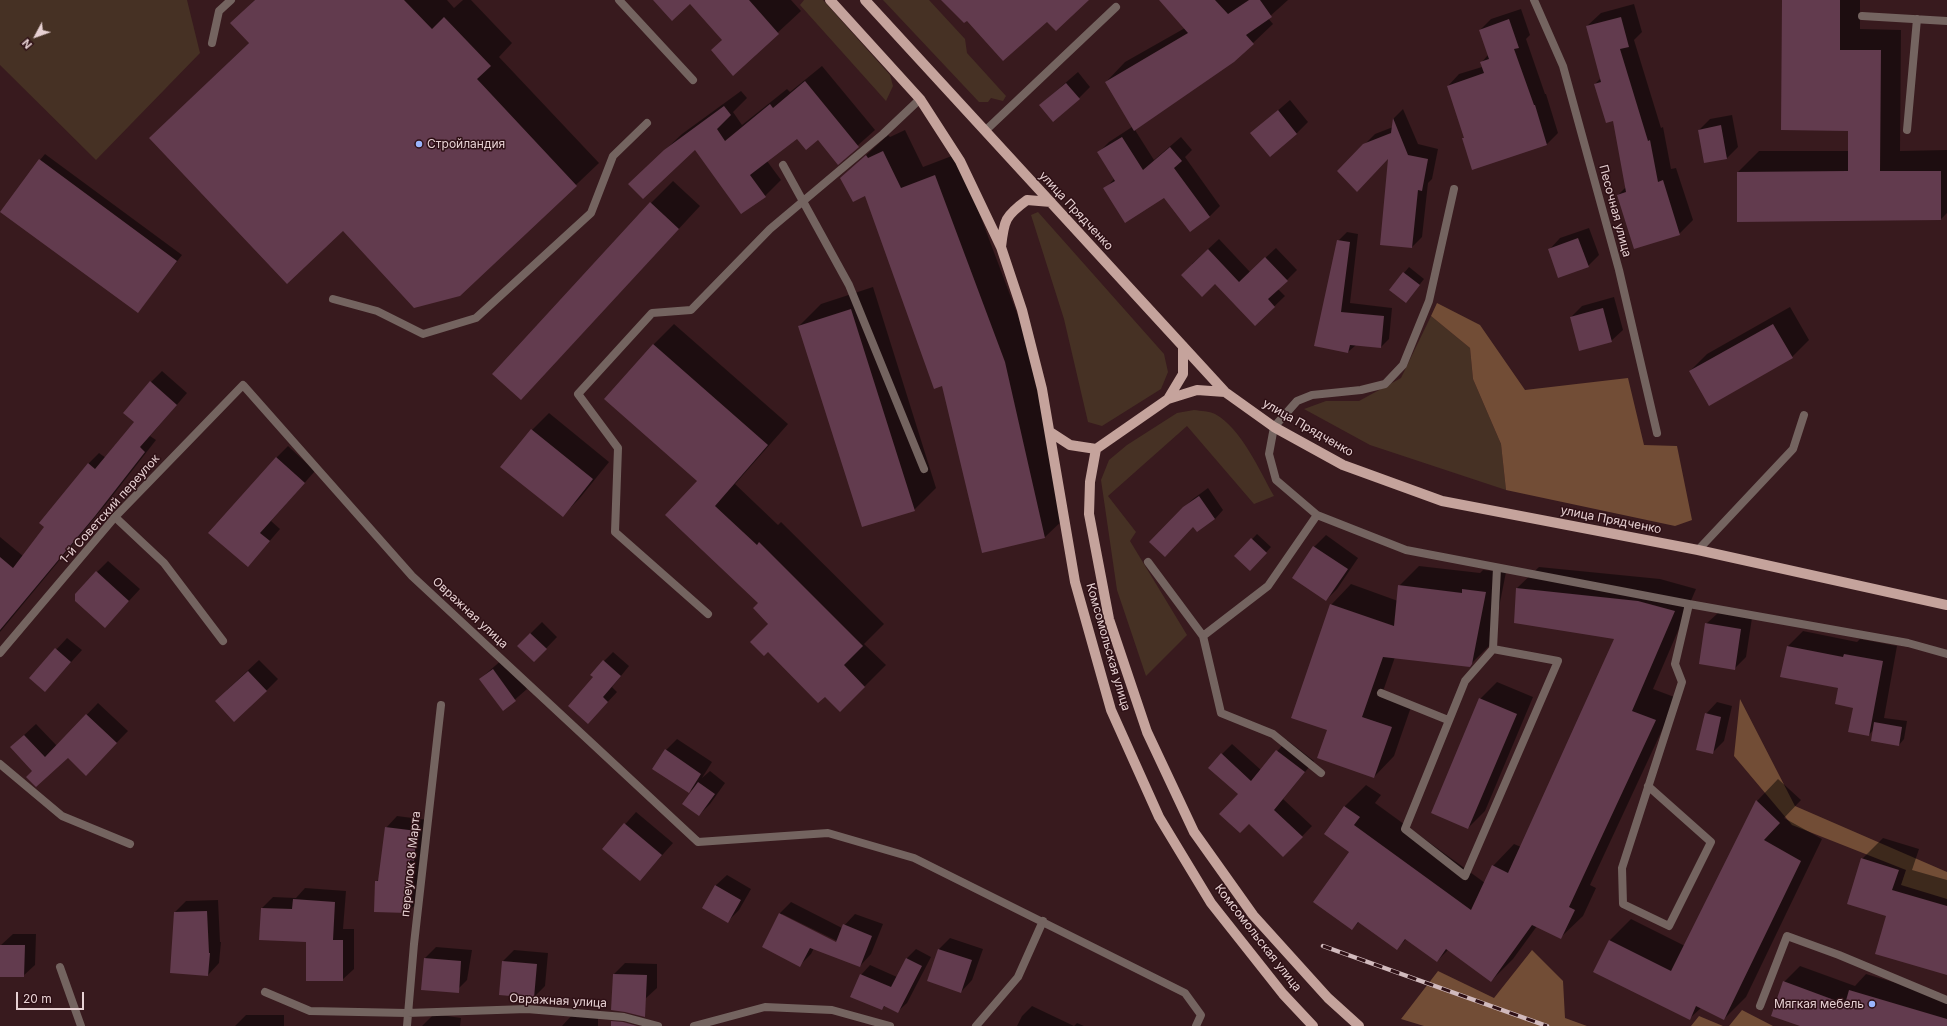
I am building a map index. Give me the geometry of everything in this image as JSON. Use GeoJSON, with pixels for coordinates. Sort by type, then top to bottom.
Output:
{"type":"FeatureCollection","features":[{"type":"Feature","properties":{"kind":"main road"},"geometry":{"type":"LineString","coordinates":[[830,0],[920,99],[960,161],[1000,247]]}},
{"type":"Feature","properties":{"kind":"main road","name":"улица Прядченко"},"geometry":{"type":"LineString","coordinates":[[865,0],[1225,392],[1274,427],[1343,465],[1442,501],[1698,550],[1947,605]]}},
{"type":"Feature","properties":{"kind":"main road"},"geometry":{"type":"LineString","coordinates":[[1000,247],[1003,226],[1010,212],[1027,200],[1051,202]]}},
{"type":"Feature","properties":{"kind":"main road","name":"Комсомольская улица"},"geometry":{"type":"LineString","coordinates":[[1000,247],[1022,310],[1050,432],[1075,582],[1111,710],[1159,817],[1211,903],[1283,994],[1313,1026]]}},
{"type":"Feature","properties":{"kind":"main road"},"geometry":{"type":"LineString","coordinates":[[1168,399],[1183,374],[1183,346]]}},
{"type":"Feature","properties":{"kind":"main road"},"geometry":{"type":"LineString","coordinates":[[1050,432],[1070,445],[1096,449],[1168,399],[1197,390],[1225,392]]}},
{"type":"Feature","properties":{"kind":"main road","name":"Комсомольская улица"},"geometry":{"type":"LineString","coordinates":[[1096,449],[1090,482],[1089,514],[1109,619],[1147,732],[1194,832],[1253,915],[1328,998],[1359,1026]]}},
{"type":"Feature","properties":{"kind":"street"},"geometry":{"type":"LineString","coordinates":[[212,43],[219,11],[231,0]]}},
{"type":"Feature","properties":{"kind":"street"},"geometry":{"type":"LineString","coordinates":[[619,0],[693,80]]}},
{"type":"Feature","properties":{"kind":"street","name":"Песочная улица"},"geometry":{"type":"LineString","coordinates":[[1534,0],[1563,66],[1619,270],[1657,434]]}},
{"type":"Feature","properties":{"kind":"street"},"geometry":{"type":"LineString","coordinates":[[985,131],[1116,7]]}},
{"type":"Feature","properties":{"kind":"street"},"geometry":{"type":"LineString","coordinates":[[1862,16],[1947,21]]}},
{"type":"Feature","properties":{"kind":"street"},"geometry":{"type":"LineString","coordinates":[[1907,130],[1917,19]]}},
{"type":"Feature","properties":{"kind":"street"},"geometry":{"type":"LineString","coordinates":[[708,614],[615,532],[618,448],[578,394],[652,313],[691,310],[770,229],[883,134],[920,99]]}},
{"type":"Feature","properties":{"kind":"street"},"geometry":{"type":"LineString","coordinates":[[333,299],[377,311],[423,334],[476,318],[592,213],[613,156],[647,123]]}},
{"type":"Feature","properties":{"kind":"street"},"geometry":{"type":"LineString","coordinates":[[783,165],[849,285],[924,469]]}},
{"type":"Feature","properties":{"kind":"street"},"geometry":{"type":"LineString","coordinates":[[1454,189],[1429,301],[1402,365],[1385,384],[1361,390],[1312,394],[1297,401],[1274,427],[1269,454],[1276,480],[1317,515],[1406,550],[1689,604],[1908,643],[1947,654]]}},
{"type":"Feature","properties":{"kind":"street","name":"1-й Советский переулок"},"geometry":{"type":"LineString","coordinates":[[0,653],[115,517],[244,385]]}},
{"type":"Feature","properties":{"kind":"street","name":"Овражная улица"},"geometry":{"type":"LineString","coordinates":[[244,385],[412,576],[698,842],[828,833],[914,858],[1043,921]]}},
{"type":"Feature","properties":{"kind":"street"},"geometry":{"type":"LineString","coordinates":[[1698,550],[1793,449],[1804,415]]}},
{"type":"Feature","properties":{"kind":"street"},"geometry":{"type":"LineString","coordinates":[[1202,636],[1268,586],[1317,515]]}},
{"type":"Feature","properties":{"kind":"street"},"geometry":{"type":"LineString","coordinates":[[115,517],[164,563],[223,641]]}},
{"type":"Feature","properties":{"kind":"street"},"geometry":{"type":"LineString","coordinates":[[1148,562],[1202,636],[1221,713],[1273,734],[1322,773]]}},
{"type":"Feature","properties":{"kind":"street"},"geometry":{"type":"LineString","coordinates":[[1493,649],[1558,661],[1465,876],[1405,829],[1465,681],[1493,649],[1497,568]]}},
{"type":"Feature","properties":{"kind":"street"},"geometry":{"type":"LineString","coordinates":[[1648,786],[1711,842],[1669,926],[1624,904],[1622,868],[1648,786],[1682,682],[1675,664],[1689,604]]}},
{"type":"Feature","properties":{"kind":"street"},"geometry":{"type":"LineString","coordinates":[[1381,693],[1448,720]]}},
{"type":"Feature","properties":{"kind":"street","name":"переулок 8 Марта"},"geometry":{"type":"LineString","coordinates":[[407,1026],[407,1013],[440,705]]}},
{"type":"Feature","properties":{"kind":"street"},"geometry":{"type":"LineString","coordinates":[[0,764],[62,816],[130,844]]}},
{"type":"Feature","properties":{"kind":"street"},"geometry":{"type":"LineString","coordinates":[[976,1026],[1018,977],[1043,921],[1185,992],[1201,1016],[1196,1026]]}},
{"type":"Feature","properties":{"kind":"street"},"geometry":{"type":"LineString","coordinates":[[1760,1006],[1787,936],[1839,955],[1947,1000]]}},
{"type":"Feature","properties":{"kind":"street"},"geometry":{"type":"LineString","coordinates":[[60,967],[81,1026]]}},
{"type":"Feature","properties":{"kind":"street","name":"Овражная улица"},"geometry":{"type":"LineString","coordinates":[[265,992],[310,1011],[407,1013],[527,1009],[624,1017],[658,1026]]}},
{"type":"Feature","properties":{"kind":"street"},"geometry":{"type":"LineString","coordinates":[[694,1026],[765,1007],[832,1010],[890,1026]]}},
{"type":"Feature","properties":{"kind":"shaded area"},"geometry":{"type":"Polygon","coordinates":[[[0,0],[187,0],[200,53],[96,160],[0,65],[0,0]]]}},
{"type":"Feature","properties":{"kind":"shaded area"},"geometry":{"type":"Polygon","coordinates":[[[804,0],[823,0],[890,75],[893,86],[886,101],[800,5],[804,0]]]}},
{"type":"Feature","properties":{"kind":"shaded area"},"geometry":{"type":"Polygon","coordinates":[[[883,0],[929,0],[965,39],[967,53],[1006,96],[1003,101],[991,98],[988,102],[979,102],[883,0]]]}},
{"type":"Feature","properties":{"kind":"shaded area"},"geometry":{"type":"Polygon","coordinates":[[[1038,212],[1164,354],[1168,372],[1161,389],[1102,426],[1088,422],[1064,319],[1031,215],[1038,212]]]}},
{"type":"Feature","properties":{"kind":"shaded area"},"geometry":{"type":"Polygon","coordinates":[[[1437,303],[1480,325],[1525,390],[1628,378],[1644,445],[1677,446],[1692,520],[1675,526],[1506,490],[1501,444],[1473,379],[1470,348],[1431,316],[1437,303]]]}},
{"type":"Feature","properties":{"kind":"shaded area"},"geometry":{"type":"Polygon","coordinates":[[[1431,316],[1470,348],[1473,379],[1501,444],[1506,490],[1370,445],[1304,409],[1326,401],[1359,401],[1401,378],[1431,316]]]}},
{"type":"Feature","properties":{"kind":"shaded area"},"geometry":{"type":"Polygon","coordinates":[[[1194,410],[1215,414],[1234,429],[1249,451],[1274,496],[1254,504],[1187,426],[1108,496],[1136,532],[1130,541],[1187,635],[1146,676],[1117,590],[1101,480],[1109,460],[1127,445],[1177,413],[1194,410]]]}},
{"type":"Feature","properties":{"kind":"shaded area"},"geometry":{"type":"Polygon","coordinates":[[[1740,699],[1795,806],[1947,872],[1947,899],[1901,885],[1906,870],[1792,825],[1734,756],[1740,699]]]}},
{"type":"Feature","properties":{"kind":"shaded area"},"geometry":{"type":"Polygon","coordinates":[[[1532,950],[1563,981],[1565,1018],[1587,1026],[1424,1026],[1401,1019],[1438,971],[1494,998],[1532,950]]]}},
{"type":"Feature","properties":{"kind":"shaded area"},"geometry":{"type":"Polygon","coordinates":[[[1742,1010],[1773,1026],[1729,1026],[1742,1010]]]}},
{"type":"Feature","properties":{"kind":"shaded area"},"geometry":{"type":"Polygon","coordinates":[[[1699,1016],[1723,1026],[1691,1026],[1699,1016]]]}},
{"type":"Feature","properties":{"kind":"building"},"geometry":{"type":"Polygon","coordinates":[[[255,0],[404,0],[432,29],[444,17],[491,66],[477,79],[577,186],[460,296],[414,308],[343,231],[287,284],[149,138],[249,43],[230,23],[255,0]]]}},
{"type":"Feature","properties":{"kind":"building"},"geometry":{"type":"Polygon","coordinates":[[[653,0],[749,0],[779,34],[733,76],[711,50],[722,40],[690,4],[672,21],[653,0]]]}},
{"type":"Feature","properties":{"kind":"building"},"geometry":{"type":"Polygon","coordinates":[[[941,0],[1089,0],[1056,31],[1047,22],[1003,61],[967,21],[964,23],[941,0]]]}},
{"type":"Feature","properties":{"kind":"building"},"geometry":{"type":"Polygon","coordinates":[[[1159,0],[1215,0],[1228,14],[1249,0],[1260,0],[1272,17],[1246,35],[1254,44],[1234,62],[1134,131],[1105,82],[1188,33],[1159,0]]]}},
{"type":"Feature","properties":{"kind":"building"},"geometry":{"type":"Polygon","coordinates":[[[1782,0],[1840,0],[1840,50],[1881,50],[1880,171],[1941,171],[1941,220],[1737,222],[1737,172],[1848,171],[1848,131],[1781,130],[1782,0]]]}},
{"type":"Feature","properties":{"kind":"building"},"geometry":{"type":"Polygon","coordinates":[[[1621,17],[1629,47],[1620,49],[1648,141],[1650,140],[1658,182],[1663,180],[1680,235],[1634,249],[1617,195],[1626,192],[1613,121],[1606,123],[1594,84],[1601,82],[1586,26],[1621,17]]]}},
{"type":"Feature","properties":{"kind":"building"},"geometry":{"type":"Polygon","coordinates":[[[1509,19],[1519,48],[1514,49],[1535,105],[1547,145],[1472,170],[1462,138],[1464,138],[1447,86],[1484,73],[1480,62],[1489,59],[1479,30],[1509,19]]]}},
{"type":"Feature","properties":{"kind":"building"},"geometry":{"type":"Polygon","coordinates":[[[805,81],[859,147],[838,165],[818,140],[806,150],[797,139],[750,175],[766,197],[741,214],[695,150],[643,199],[628,184],[664,150],[724,106],[731,115],[717,129],[725,141],[770,104],[773,108],[805,81]]]}},
{"type":"Feature","properties":{"kind":"building"},"geometry":{"type":"Polygon","coordinates":[[[1066,83],[1080,99],[1053,122],[1039,105],[1066,83]]]}},
{"type":"Feature","properties":{"kind":"building"},"geometry":{"type":"Polygon","coordinates":[[[1278,110],[1297,134],[1270,157],[1250,133],[1278,110]]]}},
{"type":"Feature","properties":{"kind":"building"},"geometry":{"type":"Polygon","coordinates":[[[1393,118],[1408,155],[1428,159],[1422,191],[1418,190],[1412,248],[1380,245],[1388,159],[1357,192],[1337,171],[1363,144],[1391,133],[1393,118]]]}},
{"type":"Feature","properties":{"kind":"building"},"geometry":{"type":"Polygon","coordinates":[[[1721,125],[1727,159],[1704,163],[1698,130],[1721,125]]]}},
{"type":"Feature","properties":{"kind":"building"},"geometry":{"type":"Polygon","coordinates":[[[1122,137],[1143,170],[1170,147],[1182,161],[1174,168],[1210,217],[1190,232],[1164,198],[1125,223],[1103,188],[1115,181],[1097,152],[1122,137]]]}},
{"type":"Feature","properties":{"kind":"building"},"geometry":{"type":"Polygon","coordinates":[[[883,151],[901,188],[935,175],[1005,362],[1045,538],[982,553],[942,386],[934,389],[865,196],[853,202],[840,178],[866,155],[868,158],[883,151]]]}},
{"type":"Feature","properties":{"kind":"building"},"geometry":{"type":"Polygon","coordinates":[[[39,159],[177,261],[138,313],[0,212],[39,159]]]}},
{"type":"Feature","properties":{"kind":"building"},"geometry":{"type":"Polygon","coordinates":[[[650,202],[679,229],[521,400],[492,374],[650,202]]]}},
{"type":"Feature","properties":{"kind":"building"},"geometry":{"type":"Polygon","coordinates":[[[1578,238],[1589,267],[1558,278],[1548,249],[1578,238]]]}},
{"type":"Feature","properties":{"kind":"building"},"geometry":{"type":"Polygon","coordinates":[[[1337,240],[1350,242],[1341,312],[1384,316],[1381,348],[1350,345],[1348,353],[1314,346],[1337,240]]]}},
{"type":"Feature","properties":{"kind":"building"},"geometry":{"type":"Polygon","coordinates":[[[1208,249],[1239,282],[1265,257],[1288,281],[1268,299],[1275,307],[1255,326],[1215,284],[1202,297],[1181,275],[1208,249]]]}},
{"type":"Feature","properties":{"kind":"building"},"geometry":{"type":"Polygon","coordinates":[[[1403,272],[1420,285],[1406,303],[1389,290],[1403,272]]]}},
{"type":"Feature","properties":{"kind":"building"},"geometry":{"type":"Polygon","coordinates":[[[1603,308],[1612,342],[1579,351],[1570,317],[1603,308]]]}},
{"type":"Feature","properties":{"kind":"building"},"geometry":{"type":"Polygon","coordinates":[[[851,309],[915,511],[862,527],[798,326],[851,309]]]}},
{"type":"Feature","properties":{"kind":"building"},"geometry":{"type":"Polygon","coordinates":[[[1773,324],[1793,358],[1709,406],[1689,371],[1773,324]]]}},
{"type":"Feature","properties":{"kind":"building"},"geometry":{"type":"Polygon","coordinates":[[[653,344],[768,445],[715,506],[757,545],[759,542],[863,646],[844,665],[865,687],[840,712],[825,697],[818,703],[768,652],[764,656],[750,642],[768,624],[753,608],[758,603],[665,515],[697,481],[604,399],[653,344]]]}},
{"type":"Feature","properties":{"kind":"building"},"geometry":{"type":"Polygon","coordinates":[[[150,381],[177,405],[140,447],[145,452],[95,516],[0,630],[0,557],[13,568],[44,527],[39,523],[88,463],[95,469],[134,422],[123,413],[150,381]]]}},
{"type":"Feature","properties":{"kind":"building"},"geometry":{"type":"Polygon","coordinates":[[[531,429],[593,479],[563,517],[500,467],[531,429]]]}},
{"type":"Feature","properties":{"kind":"building"},"geometry":{"type":"Polygon","coordinates":[[[276,457],[305,483],[260,533],[270,541],[248,567],[208,533],[276,457]]]}},
{"type":"Feature","properties":{"kind":"building"},"geometry":{"type":"Polygon","coordinates":[[[1199,496],[1215,519],[1197,532],[1193,527],[1165,557],[1149,542],[1183,507],[1199,496]]]}},
{"type":"Feature","properties":{"kind":"building"},"geometry":{"type":"Polygon","coordinates":[[[1251,538],[1267,553],[1250,571],[1234,556],[1251,538]]]}},
{"type":"Feature","properties":{"kind":"building"},"geometry":{"type":"Polygon","coordinates":[[[1313,546],[1348,569],[1326,601],[1292,578],[1313,546]]]}},
{"type":"Feature","properties":{"kind":"building"},"geometry":{"type":"Polygon","coordinates":[[[96,571],[129,601],[105,628],[75,601],[75,594],[96,571]]]}},
{"type":"Feature","properties":{"kind":"building"},"geometry":{"type":"Polygon","coordinates":[[[1398,585],[1462,593],[1462,589],[1486,592],[1472,664],[1470,667],[1383,657],[1362,717],[1392,727],[1374,778],[1317,758],[1327,730],[1291,718],[1330,604],[1394,626],[1398,585]]]}},
{"type":"Feature","properties":{"kind":"building"},"geometry":{"type":"Polygon","coordinates":[[[1516,588],[1638,601],[1675,611],[1632,711],[1656,720],[1569,907],[1575,910],[1561,939],[1532,925],[1491,982],[1446,949],[1437,962],[1405,939],[1397,950],[1358,922],[1352,930],[1313,902],[1349,852],[1324,834],[1344,806],[1360,817],[1354,825],[1471,910],[1492,865],[1508,873],[1614,639],[1514,623],[1516,588]]]}},
{"type":"Feature","properties":{"kind":"building"},"geometry":{"type":"Polygon","coordinates":[[[1705,623],[1741,629],[1735,670],[1699,664],[1705,623]]]}},
{"type":"Feature","properties":{"kind":"building"},"geometry":{"type":"Polygon","coordinates":[[[530,633],[547,649],[534,662],[517,646],[530,633]]]}},
{"type":"Feature","properties":{"kind":"building"},"geometry":{"type":"Polygon","coordinates":[[[1787,646],[1843,657],[1844,654],[1883,661],[1869,736],[1848,732],[1853,708],[1835,704],[1838,688],[1780,677],[1787,646]]]}},
{"type":"Feature","properties":{"kind":"building"},"geometry":{"type":"Polygon","coordinates":[[[55,648],[71,662],[45,692],[29,678],[55,648]]]}},
{"type":"Feature","properties":{"kind":"building"},"geometry":{"type":"Polygon","coordinates":[[[603,660],[621,676],[603,697],[608,702],[588,724],[568,706],[593,677],[590,675],[603,660]]]}},
{"type":"Feature","properties":{"kind":"building"},"geometry":{"type":"Polygon","coordinates":[[[493,669],[516,701],[503,711],[479,679],[493,669]]]}},
{"type":"Feature","properties":{"kind":"building"},"geometry":{"type":"Polygon","coordinates":[[[248,671],[267,691],[234,722],[215,701],[248,671]]]}},
{"type":"Feature","properties":{"kind":"building"},"geometry":{"type":"Polygon","coordinates":[[[1479,698],[1517,714],[1468,829],[1431,813],[1479,698]]]}},
{"type":"Feature","properties":{"kind":"building"},"geometry":{"type":"Polygon","coordinates":[[[1705,713],[1721,717],[1713,754],[1696,750],[1705,713]]]}},
{"type":"Feature","properties":{"kind":"building"},"geometry":{"type":"Polygon","coordinates":[[[86,714],[117,743],[86,776],[68,758],[36,787],[26,777],[32,771],[10,747],[24,735],[45,757],[86,714]]]}},
{"type":"Feature","properties":{"kind":"building"},"geometry":{"type":"Polygon","coordinates":[[[1874,722],[1902,727],[1899,746],[1871,741],[1874,722]]]}},
{"type":"Feature","properties":{"kind":"building"},"geometry":{"type":"Polygon","coordinates":[[[665,749],[701,774],[689,793],[652,769],[665,749]]]}},
{"type":"Feature","properties":{"kind":"building"},"geometry":{"type":"Polygon","coordinates":[[[1276,750],[1305,772],[1274,810],[1303,837],[1283,857],[1249,824],[1240,833],[1219,814],[1238,794],[1208,768],[1221,753],[1251,781],[1276,750]]]}},
{"type":"Feature","properties":{"kind":"building"},"geometry":{"type":"Polygon","coordinates":[[[698,782],[715,794],[699,816],[682,804],[698,782]]]}},
{"type":"Feature","properties":{"kind":"building"},"geometry":{"type":"Polygon","coordinates":[[[1756,800],[1780,823],[1764,840],[1801,861],[1724,1020],[1696,1006],[1690,1020],[1593,972],[1609,940],[1671,971],[1756,800]]]}},
{"type":"Feature","properties":{"kind":"building"},"geometry":{"type":"Polygon","coordinates":[[[624,823],[662,855],[640,881],[602,849],[624,823]]]}},
{"type":"Feature","properties":{"kind":"building"},"geometry":{"type":"Polygon","coordinates":[[[385,827],[417,831],[414,861],[410,860],[408,913],[374,912],[375,881],[378,881],[385,827]]]}},
{"type":"Feature","properties":{"kind":"building"},"geometry":{"type":"Polygon","coordinates":[[[1861,858],[1899,870],[1892,890],[1947,906],[1947,975],[1875,954],[1886,916],[1847,904],[1861,858]]]}},
{"type":"Feature","properties":{"kind":"building"},"geometry":{"type":"Polygon","coordinates":[[[715,885],[741,900],[728,923],[702,908],[715,885]]]}},
{"type":"Feature","properties":{"kind":"building"},"geometry":{"type":"Polygon","coordinates":[[[293,899],[335,902],[333,940],[343,940],[343,981],[306,981],[306,942],[259,940],[261,908],[292,909],[293,899]]]}},
{"type":"Feature","properties":{"kind":"building"},"geometry":{"type":"Polygon","coordinates":[[[207,911],[210,953],[208,976],[170,973],[174,912],[207,911]]]}},
{"type":"Feature","properties":{"kind":"building"},"geometry":{"type":"Polygon","coordinates":[[[779,913],[836,942],[843,924],[872,936],[860,967],[810,948],[800,967],[762,947],[779,913]]]}},
{"type":"Feature","properties":{"kind":"building"},"geometry":{"type":"Polygon","coordinates":[[[0,945],[25,945],[24,977],[0,977],[0,945]]]}},
{"type":"Feature","properties":{"kind":"building"},"geometry":{"type":"Polygon","coordinates":[[[938,949],[972,960],[961,993],[927,981],[938,949]]]}},
{"type":"Feature","properties":{"kind":"building"},"geometry":{"type":"Polygon","coordinates":[[[424,958],[461,961],[459,993],[421,990],[424,958]]]}},
{"type":"Feature","properties":{"kind":"building"},"geometry":{"type":"Polygon","coordinates":[[[906,958],[922,966],[898,1013],[884,1006],[882,1010],[850,997],[860,974],[891,987],[906,958]]]}},
{"type":"Feature","properties":{"kind":"building"},"geometry":{"type":"Polygon","coordinates":[[[502,961],[537,964],[534,998],[499,995],[502,961]]]}},
{"type":"Feature","properties":{"kind":"building"},"geometry":{"type":"Polygon","coordinates":[[[613,974],[647,975],[645,1017],[611,1010],[613,974]]]}},
{"type":"Feature","properties":{"kind":"building"},"geometry":{"type":"Polygon","coordinates":[[[1783,981],[1845,1004],[1849,990],[1947,1019],[1947,1026],[1800,1026],[1771,1016],[1783,981]]]}},
{"type":"Feature","properties":{"kind":"building"},"geometry":{"type":"Polygon","coordinates":[[[611,1021],[623,1022],[637,1026],[611,1026],[611,1021]]]}},
{"type":"Feature","properties":{"kind":"railway"},"geometry":{"type":"LineString","coordinates":[[1323,946],[1547,1026]]}},
{"type":"Feature","properties":{"kind":"place","name":"Стройландия"},"geometry":{"type":"Point","coordinates":[419,144]}},
{"type":"Feature","properties":{"kind":"place","name":"Мягкая мебель"},"geometry":{"type":"Point","coordinates":[1872,1004]}}]}
